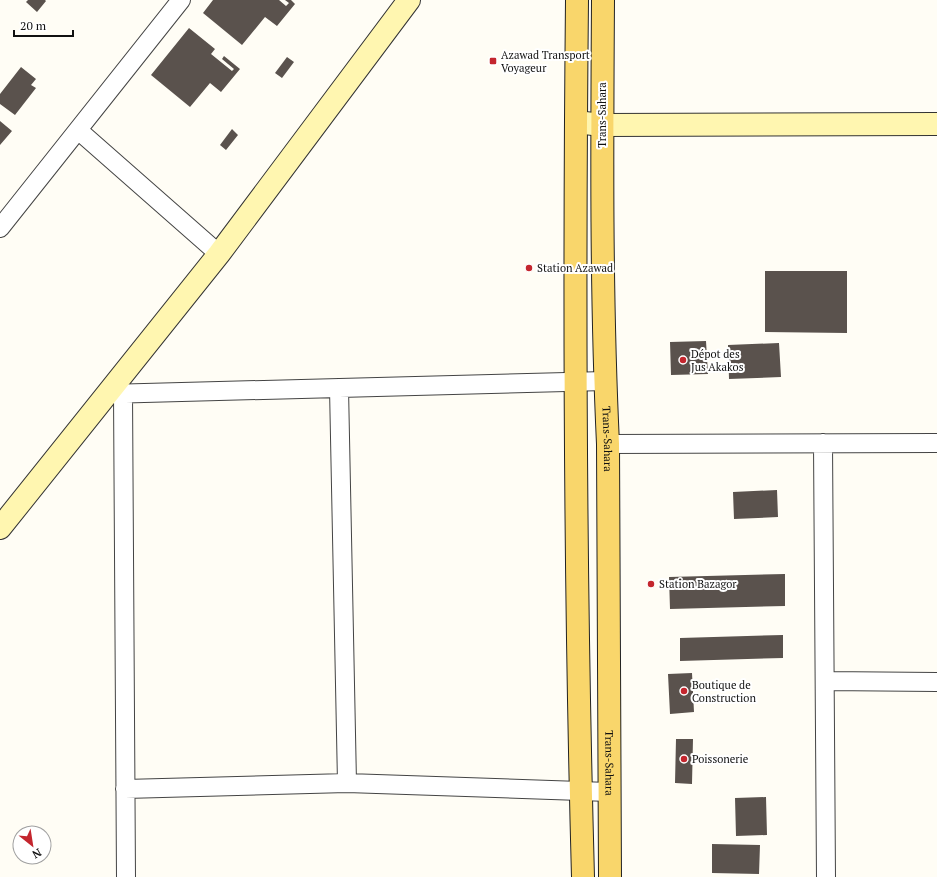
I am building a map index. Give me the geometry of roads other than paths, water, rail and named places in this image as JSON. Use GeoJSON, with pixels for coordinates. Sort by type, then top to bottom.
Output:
{"type":"FeatureCollection","features":[{"type":"Feature","properties":{"kind":"main road"},"geometry":{"type":"LineString","coordinates":[[577,0],[576,382],[583,877]]}},
{"type":"Feature","properties":{"kind":"main road","name":"Trans-Sahara"},"geometry":{"type":"LineString","coordinates":[[603,0],[602,125],[605,381],[608,444],[610,877]]}},
{"type":"Feature","properties":{"kind":"street"},"geometry":{"type":"LineString","coordinates":[[0,228],[180,0]]}},
{"type":"Feature","properties":{"kind":"street"},"geometry":{"type":"LineString","coordinates":[[0,528],[115,394],[409,0]]}},
{"type":"Feature","properties":{"kind":"street"},"geometry":{"type":"LineString","coordinates":[[576,122],[602,125],[937,124]]}},
{"type":"Feature","properties":{"kind":"street"},"geometry":{"type":"LineString","coordinates":[[78,130],[219,254]]}},
{"type":"Feature","properties":{"kind":"street"},"geometry":{"type":"LineString","coordinates":[[115,394],[605,381]]}},
{"type":"Feature","properties":{"kind":"street"},"geometry":{"type":"LineString","coordinates":[[339,388],[347,783]]}},
{"type":"Feature","properties":{"kind":"street"},"geometry":{"type":"LineString","coordinates":[[115,394],[126,877]]}},
{"type":"Feature","properties":{"kind":"street"},"geometry":{"type":"LineString","coordinates":[[824,443],[826,877]]}},
{"type":"Feature","properties":{"kind":"street"},"geometry":{"type":"LineString","coordinates":[[608,444],[937,443]]}},
{"type":"Feature","properties":{"kind":"street"},"geometry":{"type":"LineString","coordinates":[[825,681],[937,682]]}},
{"type":"Feature","properties":{"kind":"street"},"geometry":{"type":"LineString","coordinates":[[125,789],[347,783],[609,792]]}},
{"type":"Feature","properties":{"kind":"place","name":"Azawad Transport Voyageur"},"geometry":{"type":"Point","coordinates":[493,61]}},
{"type":"Feature","properties":{"kind":"place","name":"Station Azawad"},"geometry":{"type":"Point","coordinates":[529,268]}},
{"type":"Feature","properties":{"kind":"place","name":"Dépot des Jus Akakos"},"geometry":{"type":"Point","coordinates":[683,360]}},
{"type":"Feature","properties":{"kind":"place","name":"Station Bazagor"},"geometry":{"type":"Point","coordinates":[651,584]}},
{"type":"Feature","properties":{"kind":"place","name":"Boutique de Construction"},"geometry":{"type":"Point","coordinates":[684,691]}},
{"type":"Feature","properties":{"kind":"place","name":"Poissonerie"},"geometry":{"type":"Point","coordinates":[684,759]}}]}
